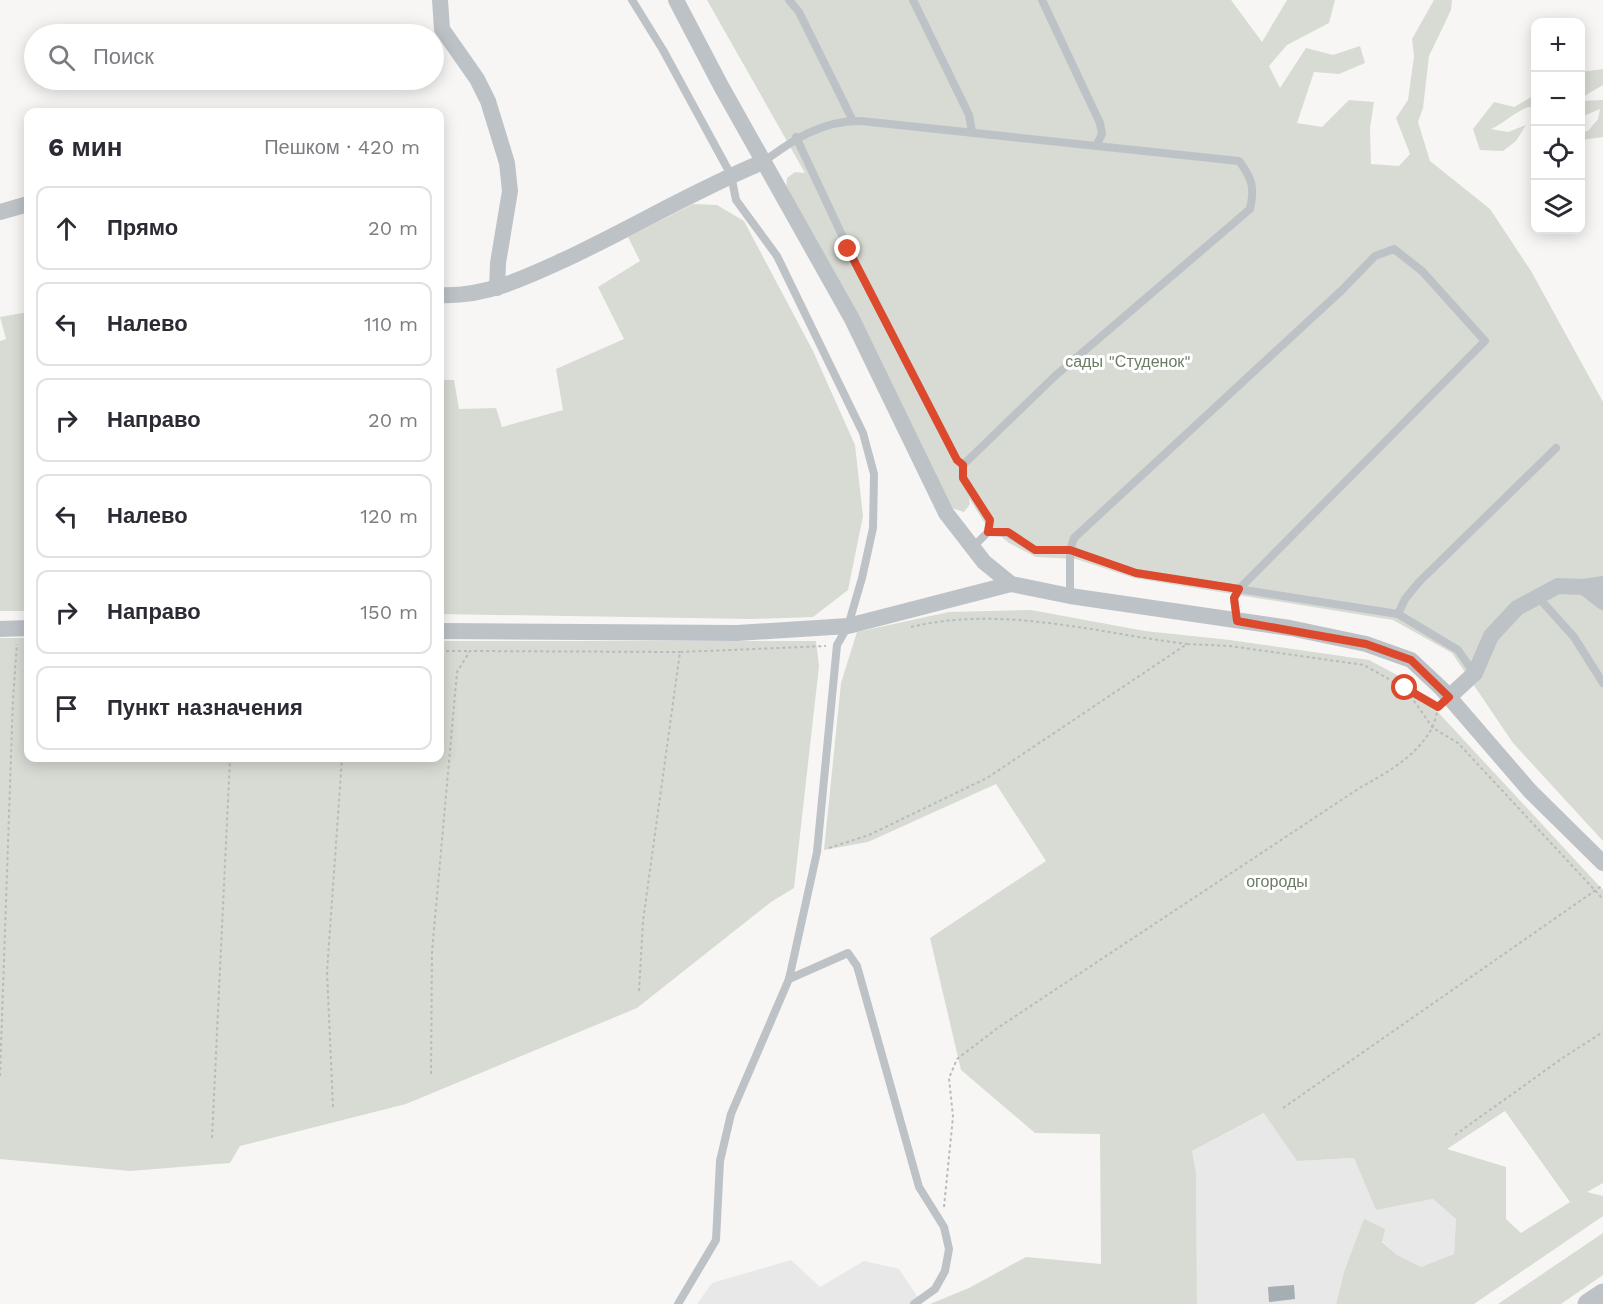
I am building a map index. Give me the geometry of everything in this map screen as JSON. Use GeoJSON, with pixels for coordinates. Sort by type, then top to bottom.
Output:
{"type":"FeatureCollection","features":[{"type":"Feature","properties":{"kind":"street"},"geometry":{"type":"LineString","coordinates":[[440,0],[442,24]]}},
{"type":"Feature","properties":{"kind":"street"},"geometry":{"type":"LineString","coordinates":[[676,0],[763,162],[852,319],[946,513],[984,562],[1011,584]]}},
{"type":"Feature","properties":{"kind":"street"},"geometry":{"type":"LineString","coordinates":[[444,32],[477,79],[488,101],[507,163],[510,191],[498,263],[497,288]]}},
{"type":"Feature","properties":{"kind":"street"},"geometry":{"type":"LineString","coordinates":[[444,295],[462,296],[497,288],[630,229],[731,175],[763,162]]}},
{"type":"Feature","properties":{"kind":"street"},"geometry":{"type":"LineString","coordinates":[[0,212],[24,205]]}},
{"type":"Feature","properties":{"kind":"street"},"geometry":{"type":"LineString","coordinates":[[444,631],[737,633],[848,626],[1011,584],[1070,596],[1237,621],[1366,644],[1411,660],[1444,702],[1603,862]]}},
{"type":"Feature","properties":{"kind":"street"},"geometry":{"type":"LineString","coordinates":[[1444,702],[1475,673],[1491,636],[1517,608],[1558,586],[1584,587],[1603,584]]}},
{"type":"Feature","properties":{"kind":"street"},"geometry":{"type":"LineString","coordinates":[[1584,587],[1603,602]]}},
{"type":"Feature","properties":{"kind":"street"},"geometry":{"type":"LineString","coordinates":[[0,629],[23,628]]}},
{"type":"Feature","properties":{"kind":"street"},"geometry":{"type":"LineString","coordinates":[[1588,1304],[1603,1294]]}},
{"type":"Feature","properties":{"kind":"lane"},"geometry":{"type":"LineString","coordinates":[[632,0],[663,50],[731,175],[736,200],[777,256],[863,433],[874,474],[873,528],[848,626],[837,645],[817,852],[789,979],[731,1114],[720,1161],[716,1240],[678,1304]]}},
{"type":"Feature","properties":{"kind":"lane"},"geometry":{"type":"LineString","coordinates":[[789,0],[799,12],[853,121]]}},
{"type":"Feature","properties":{"kind":"lane"},"geometry":{"type":"LineString","coordinates":[[913,0],[969,115],[972,132]]}},
{"type":"Feature","properties":{"kind":"lane"},"geometry":{"type":"LineString","coordinates":[[1042,0],[1100,123],[1102,134],[1097,144]]}},
{"type":"Feature","properties":{"kind":"lane"},"geometry":{"type":"LineString","coordinates":[[763,162],[796,137],[828,125],[853,121],[1097,144],[1239,161],[1251,177],[1253,195],[1250,209],[1054,376],[963,465],[963,478],[990,520],[988,532],[973,547]]}},
{"type":"Feature","properties":{"kind":"lane"},"geometry":{"type":"LineString","coordinates":[[796,137],[848,249],[957,460],[963,465]]}},
{"type":"Feature","properties":{"kind":"lane"},"geometry":{"type":"LineString","coordinates":[[1070,596],[1070,550],[1074,538],[1342,290],[1375,256],[1394,249],[1422,271],[1485,341],[1239,589],[1234,598],[1237,621]]}},
{"type":"Feature","properties":{"kind":"lane"},"geometry":{"type":"LineString","coordinates":[[1398,614],[1405,598],[1419,582],[1556,448]]}},
{"type":"Feature","properties":{"kind":"lane"},"geometry":{"type":"LineString","coordinates":[[988,532],[1008,532],[1035,550],[1070,550],[1136,573],[1398,614],[1458,650],[1475,673]]}},
{"type":"Feature","properties":{"kind":"lane"},"geometry":{"type":"LineString","coordinates":[[1538,597],[1574,637],[1603,683]]}},
{"type":"Feature","properties":{"kind":"lane"},"geometry":{"type":"LineString","coordinates":[[789,979],[848,953],[857,966],[919,1187],[944,1227],[950,1249],[945,1271],[935,1288],[914,1304]]}},
{"type":"Feature","properties":{"kind":"path"},"geometry":{"type":"LineString","coordinates":[[903,629],[936,621],[1030,620],[1187,644],[1230,645],[1364,665],[1405,688],[1444,702],[1433,728],[1417,749],[1393,770],[1360,787],[999,1027],[957,1059],[949,1078],[953,1117],[945,1189],[944,1227]]}},
{"type":"Feature","properties":{"kind":"path"},"geometry":{"type":"LineString","coordinates":[[0,1076],[13,699],[23,628]]}},
{"type":"Feature","properties":{"kind":"path"},"geometry":{"type":"LineString","coordinates":[[817,852],[869,835],[987,778],[1187,644]]}},
{"type":"Feature","properties":{"kind":"path"},"geometry":{"type":"LineString","coordinates":[[444,651],[680,652],[837,645]]}},
{"type":"Feature","properties":{"kind":"path"},"geometry":{"type":"LineString","coordinates":[[431,1074],[432,952],[457,672],[470,651]]}},
{"type":"Feature","properties":{"kind":"path"},"geometry":{"type":"LineString","coordinates":[[639,991],[643,921],[680,652]]}},
{"type":"Feature","properties":{"kind":"path"},"geometry":{"type":"LineString","coordinates":[[1405,688],[1433,728],[1458,743],[1603,899]]}},
{"type":"Feature","properties":{"kind":"path"},"geometry":{"type":"LineString","coordinates":[[212,1138],[230,762]]}},
{"type":"Feature","properties":{"kind":"path"},"geometry":{"type":"LineString","coordinates":[[333,1107],[327,972],[342,762]]}},
{"type":"Feature","properties":{"kind":"path"},"geometry":{"type":"LineString","coordinates":[[1283,1108],[1603,885]]}},
{"type":"Feature","properties":{"kind":"path"},"geometry":{"type":"LineString","coordinates":[[1455,1135],[1603,1032]]}},
{"type":"Feature","properties":{"kind":"shaded area"},"geometry":{"type":"Polygon","coordinates":[[[1265,1113],[1297,1161],[1354,1158],[1376,1210],[1433,1199],[1456,1219],[1454,1254],[1421,1267],[1397,1255],[1382,1241],[1344,1272],[1336,1304],[1197,1304],[1196,1172],[1192,1151],[1265,1113]]]}},
{"type":"Feature","properties":{"kind":"shaded area"},"geometry":{"type":"Polygon","coordinates":[[[791,1260],[820,1287],[864,1261],[899,1269],[922,1304],[697,1304],[712,1283],[791,1260]]]}},
{"type":"Feature","properties":{"kind":"green space","name":"сады \"Студенок\""},"geometry":{"type":"Polygon","coordinates":[[[707,0],[1231,0],[1262,42],[1287,0],[1335,0],[1329,23],[1287,45],[1269,66],[1280,88],[1306,48],[1333,55],[1360,46],[1365,63],[1339,74],[1314,72],[1297,123],[1322,127],[1349,100],[1374,102],[1370,128],[1371,164],[1399,166],[1410,154],[1396,118],[1408,100],[1414,56],[1412,39],[1434,0],[1452,0],[1451,10],[1429,56],[1423,108],[1418,122],[1430,161],[1490,209],[1531,271],[1603,402],[1603,841],[1513,743],[1452,653],[1393,620],[1134,578],[1076,559],[1036,557],[1009,543],[984,522],[969,498],[970,504],[964,512],[951,508],[786,188],[787,178],[795,172],[805,173],[707,0]]]}},
{"type":"Feature","properties":{"kind":"green space"},"geometry":{"type":"Polygon","coordinates":[[[1603,69],[1603,85],[1585,96],[1585,72],[1603,69]]]}},
{"type":"Feature","properties":{"kind":"green space"},"geometry":{"type":"Polygon","coordinates":[[[1531,97],[1531,107],[1491,129],[1508,132],[1526,125],[1516,141],[1503,151],[1480,150],[1473,129],[1494,102],[1514,107],[1531,97]]]}},
{"type":"Feature","properties":{"kind":"green space"},"geometry":{"type":"Polygon","coordinates":[[[1603,100],[1603,137],[1585,139],[1585,131],[1598,119],[1600,109],[1585,115],[1585,101],[1603,100]]]}},
{"type":"Feature","properties":{"kind":"green space"},"geometry":{"type":"Polygon","coordinates":[[[693,204],[717,205],[744,221],[813,351],[855,445],[863,516],[848,590],[813,617],[751,619],[444,614],[444,380],[454,380],[459,409],[496,408],[502,427],[563,410],[556,369],[624,339],[598,287],[640,261],[628,237],[693,204]]]}},
{"type":"Feature","properties":{"kind":"green space"},"geometry":{"type":"Polygon","coordinates":[[[24,313],[24,611],[0,611],[0,341],[6,339],[0,317],[24,313]]]}},
{"type":"Feature","properties":{"kind":"green space","name":"огороды"},"geometry":{"type":"Polygon","coordinates":[[[1031,610],[1145,631],[1230,640],[1369,660],[1410,682],[1603,890],[1603,1183],[1587,1192],[1603,1196],[1603,1216],[1474,1304],[1336,1304],[1344,1272],[1364,1219],[1385,1229],[1382,1242],[1397,1255],[1421,1267],[1454,1254],[1456,1219],[1433,1199],[1376,1210],[1354,1158],[1297,1161],[1264,1113],[1192,1151],[1196,1172],[1197,1304],[930,1304],[969,1288],[1026,1257],[1101,1264],[1100,1134],[1035,1133],[961,1070],[930,938],[1046,861],[996,784],[868,842],[824,850],[841,683],[857,632],[949,612],[1031,610]],[[1505,1111],[1447,1149],[1506,1167],[1506,1219],[1521,1233],[1570,1202],[1505,1111]]]}},
{"type":"Feature","properties":{"kind":"green space"},"geometry":{"type":"Polygon","coordinates":[[[0,638],[24,638],[24,762],[444,762],[444,641],[816,641],[819,666],[794,888],[771,902],[637,1008],[406,1104],[240,1146],[230,1163],[130,1171],[0,1159],[0,638]]]}},
{"type":"Feature","properties":{"kind":"green space"},"geometry":{"type":"Polygon","coordinates":[[[1603,1233],[1603,1275],[1561,1304],[1498,1304],[1603,1233]]]}},
{"type":"Feature","properties":{"kind":"building"},"geometry":{"type":"Polygon","coordinates":[[[1294,1285],[1295,1299],[1269,1302],[1268,1287],[1294,1285]]]}},
{"type":"Feature","properties":{"kind":"route"},"geometry":{"type":"LineString","coordinates":[[848,249],[957,460],[963,465],[963,478],[990,520],[988,532],[1008,532],[1035,550],[1070,550],[1136,573],[1239,589],[1234,598],[1237,621],[1290,628],[1366,644],[1411,660],[1449,697],[1438,707],[1405,688]]}}]}
